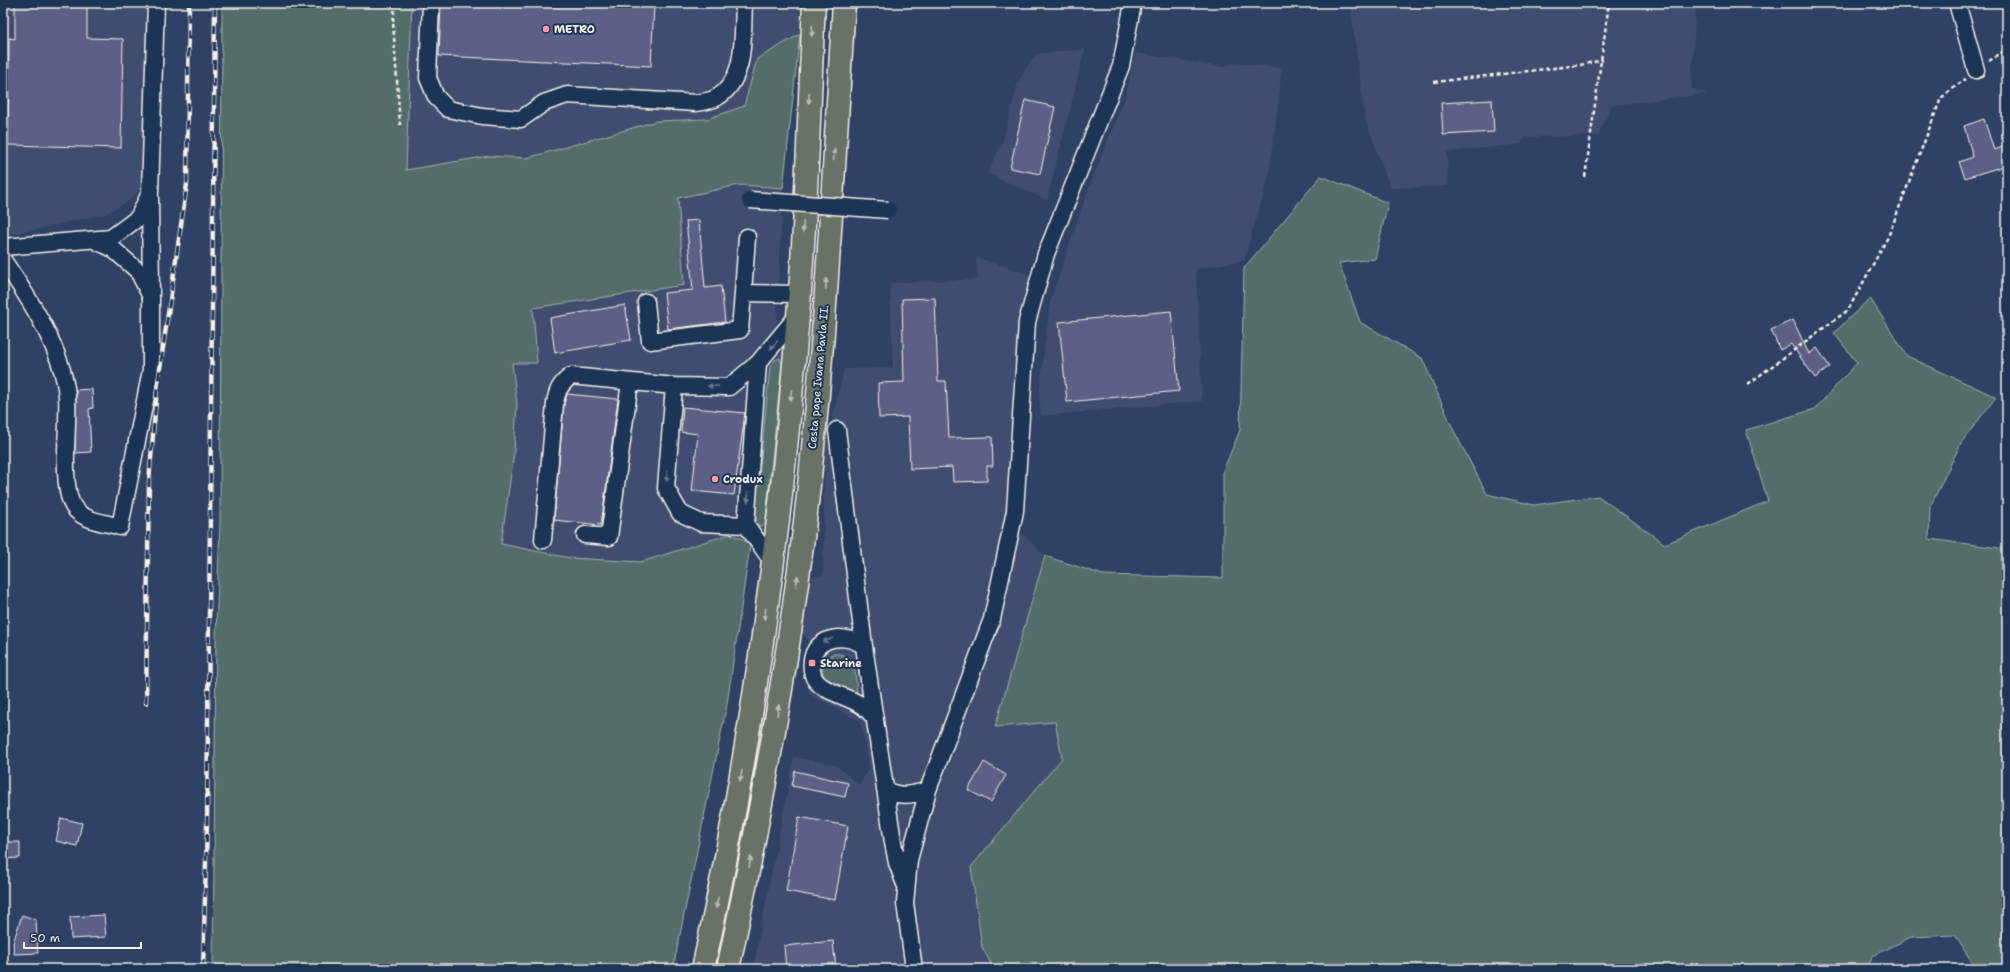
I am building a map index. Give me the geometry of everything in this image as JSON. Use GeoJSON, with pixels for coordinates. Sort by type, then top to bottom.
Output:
{"type":"FeatureCollection","features":[{"type":"Feature","properties":{"kind":"highway"},"geometry":{"type":"LineString","coordinates":[[703,969],[725,869],[748,737],[789,421],[799,304],[814,3]]}},
{"type":"Feature","properties":{"kind":"highway","name":"Cesta pape Ivana Pavla II."},"geometry":{"type":"LineString","coordinates":[[728,969],[771,748],[799,569],[816,424],[844,3]]}},
{"type":"Feature","properties":{"kind":"street"},"geometry":{"type":"LineString","coordinates":[[3,260],[22,287],[43,327],[64,374],[67,397],[67,485],[71,503],[82,516],[120,527],[151,370],[150,192],[156,3]]}},
{"type":"Feature","properties":{"kind":"street"},"geometry":{"type":"LineString","coordinates":[[431,3],[428,78],[436,97],[448,109],[482,116],[521,119],[544,103],[567,95],[696,103],[714,98],[731,85],[739,68],[744,3]]}},
{"type":"Feature","properties":{"kind":"street"},"geometry":{"type":"LineString","coordinates":[[914,969],[906,916],[905,885],[910,854],[928,790],[992,619],[1014,519],[1027,322],[1046,254],[1121,66],[1133,3]]}},
{"type":"Feature","properties":{"kind":"street"},"geometry":{"type":"LineString","coordinates":[[1957,3],[1976,70]]}},
{"type":"Feature","properties":{"kind":"street"},"geometry":{"type":"LineString","coordinates":[[3,247],[111,238],[138,218],[150,192]]}},
{"type":"Feature","properties":{"kind":"street"},"geometry":{"type":"LineString","coordinates":[[750,200],[888,210]]}},
{"type":"Feature","properties":{"kind":"street"},"geometry":{"type":"LineString","coordinates":[[646,302],[650,341],[740,330],[747,237]]}},
{"type":"Feature","properties":{"kind":"street"},"geometry":{"type":"LineString","coordinates":[[94,240],[113,249],[138,271],[151,297]]}},
{"type":"Feature","properties":{"kind":"street"},"geometry":{"type":"LineString","coordinates":[[543,540],[557,390],[570,376],[674,386],[728,387],[758,363],[799,304],[743,293]]}},
{"type":"Feature","properties":{"kind":"street"},"geometry":{"type":"LineString","coordinates":[[758,363],[746,525],[772,561]]}},
{"type":"Feature","properties":{"kind":"street"},"geometry":{"type":"LineString","coordinates":[[585,535],[609,537],[630,382]]}},
{"type":"Feature","properties":{"kind":"street"},"geometry":{"type":"LineString","coordinates":[[674,386],[666,488],[680,513],[701,523],[746,525]]}},
{"type":"Feature","properties":{"kind":"street"},"geometry":{"type":"LineString","coordinates":[[837,430],[874,718],[897,863],[905,885]]}},
{"type":"Feature","properties":{"kind":"street"},"geometry":{"type":"LineString","coordinates":[[864,646],[856,640],[833,637],[821,643],[815,651],[812,663],[813,675],[818,685],[861,705],[874,718]]}},
{"type":"Feature","properties":{"kind":"street"},"geometry":{"type":"LineString","coordinates":[[885,789],[893,794],[904,795],[928,790]]}},
{"type":"Feature","properties":{"kind":"path"},"geometry":{"type":"LineString","coordinates":[[395,3],[393,22],[400,125]]}},
{"type":"Feature","properties":{"kind":"path"},"geometry":{"type":"LineString","coordinates":[[1586,177],[1609,3]]}},
{"type":"Feature","properties":{"kind":"path"},"geometry":{"type":"LineString","coordinates":[[1748,384],[1848,310],[1888,237],[1941,98],[1976,70],[2007,49]]}},
{"type":"Feature","properties":{"kind":"path"},"geometry":{"type":"LineString","coordinates":[[1434,82],[1580,66],[1602,60]]}},
{"type":"Feature","properties":{"kind":"shaded area"},"geometry":{"type":"Polygon","coordinates":[[[3,3],[160,3],[155,167],[141,188],[127,202],[105,214],[10,235],[8,203],[3,169],[3,3]]]}},
{"type":"Feature","properties":{"kind":"shaded area"},"geometry":{"type":"Polygon","coordinates":[[[412,3],[801,3],[800,34],[757,59],[744,106],[707,119],[657,121],[527,158],[489,156],[405,170],[412,3]]]}},
{"type":"Feature","properties":{"kind":"shaded area"},"geometry":{"type":"Polygon","coordinates":[[[1696,3],[1691,88],[1708,94],[1612,105],[1598,136],[1526,137],[1521,144],[1447,152],[1448,186],[1390,188],[1365,118],[1350,4],[1696,3]]]}},
{"type":"Feature","properties":{"kind":"shaded area"},"geometry":{"type":"Polygon","coordinates":[[[1085,49],[1047,200],[987,173],[1003,141],[1017,86],[1025,69],[1037,54],[1085,49]]]}},
{"type":"Feature","properties":{"kind":"shaded area"},"geometry":{"type":"Polygon","coordinates":[[[1135,53],[1223,67],[1236,63],[1282,68],[1269,176],[1244,260],[1196,269],[1202,401],[1041,416],[1039,396],[1050,302],[1087,193],[1126,95],[1135,53]]]}},
{"type":"Feature","properties":{"kind":"shaded area"},"geometry":{"type":"Polygon","coordinates":[[[739,185],[783,188],[777,317],[783,358],[765,525],[750,546],[743,539],[730,534],[641,562],[570,558],[501,544],[514,453],[517,404],[512,363],[537,363],[533,308],[684,285],[677,198],[739,185]]]}},
{"type":"Feature","properties":{"kind":"shaded area"},"geometry":{"type":"Polygon","coordinates":[[[976,257],[1034,276],[1024,310],[1015,383],[1005,517],[1045,556],[995,727],[1055,722],[1062,758],[971,867],[982,947],[994,969],[753,969],[794,757],[836,765],[859,785],[868,770],[867,752],[860,721],[809,694],[804,670],[811,645],[800,629],[808,577],[823,575],[825,450],[844,369],[893,368],[890,283],[978,279],[976,257]]]}},
{"type":"Feature","properties":{"kind":"green space"},"geometry":{"type":"Polygon","coordinates":[[[222,3],[412,3],[406,170],[489,156],[527,158],[657,121],[707,119],[744,106],[757,59],[800,34],[783,188],[739,185],[678,198],[684,285],[533,308],[537,363],[512,363],[517,404],[514,453],[501,544],[570,558],[641,562],[730,534],[743,539],[750,546],[727,704],[673,969],[213,969],[216,634],[220,523],[222,3]]]}},
{"type":"Feature","properties":{"kind":"green space"},"geometry":{"type":"Polygon","coordinates":[[[1321,176],[1388,203],[1375,259],[1339,263],[1360,322],[1422,358],[1454,431],[1487,494],[1534,505],[1598,496],[1665,544],[1768,501],[1746,430],[1815,409],[1857,363],[1834,333],[1870,298],[1907,356],[1996,397],[1961,443],[1930,507],[1929,539],[2007,549],[2007,969],[1976,969],[1955,935],[1911,937],[1873,956],[1866,969],[994,969],[982,947],[971,867],[1062,758],[1055,722],[995,727],[1045,556],[1103,575],[1223,578],[1223,471],[1240,430],[1244,268],[1321,176]]]}},
{"type":"Feature","properties":{"kind":"green space"},"geometry":{"type":"Polygon","coordinates":[[[780,358],[782,364],[765,525],[759,526],[755,516],[770,367],[775,360],[780,358]]]}},
{"type":"Feature","properties":{"kind":"green space"},"geometry":{"type":"Polygon","coordinates":[[[832,654],[840,654],[850,660],[855,672],[857,693],[832,686],[825,681],[823,673],[824,662],[825,659],[832,654]]]}},
{"type":"Feature","properties":{"kind":"building"},"geometry":{"type":"Polygon","coordinates":[[[15,3],[87,3],[87,38],[123,39],[121,148],[8,145],[9,38],[15,39],[15,3]]]}},
{"type":"Feature","properties":{"kind":"building","name":"METRO"},"geometry":{"type":"Polygon","coordinates":[[[441,3],[654,3],[651,66],[439,56],[441,3]]]}},
{"type":"Feature","properties":{"kind":"building"},"geometry":{"type":"Polygon","coordinates":[[[1025,100],[1055,107],[1040,174],[1010,168],[1025,100]]]}},
{"type":"Feature","properties":{"kind":"building"},"geometry":{"type":"Polygon","coordinates":[[[1492,100],[1494,132],[1443,135],[1441,103],[1492,100]]]}},
{"type":"Feature","properties":{"kind":"building"},"geometry":{"type":"Polygon","coordinates":[[[1984,119],[1994,150],[2003,147],[2007,165],[1965,178],[1959,162],[1973,157],[1964,126],[1984,119]]]}},
{"type":"Feature","properties":{"kind":"building"},"geometry":{"type":"Polygon","coordinates":[[[699,220],[705,288],[721,286],[725,322],[668,329],[664,293],[693,290],[686,221],[699,220]]]}},
{"type":"Feature","properties":{"kind":"building"},"geometry":{"type":"Polygon","coordinates":[[[935,298],[938,381],[946,381],[949,438],[992,437],[993,466],[987,466],[987,481],[953,482],[952,467],[910,469],[908,417],[879,418],[878,383],[904,382],[902,299],[935,298]]]}},
{"type":"Feature","properties":{"kind":"building"},"geometry":{"type":"Polygon","coordinates":[[[625,305],[631,340],[555,353],[550,318],[625,305]]]}},
{"type":"Feature","properties":{"kind":"building"},"geometry":{"type":"Polygon","coordinates":[[[1171,311],[1179,391],[1067,402],[1059,322],[1171,311]]]}},
{"type":"Feature","properties":{"kind":"building"},"geometry":{"type":"Polygon","coordinates":[[[1793,320],[1809,354],[1817,348],[1830,367],[1815,378],[1791,344],[1780,350],[1771,330],[1793,320]]]}},
{"type":"Feature","properties":{"kind":"building"},"geometry":{"type":"Polygon","coordinates":[[[92,389],[93,408],[89,409],[91,452],[75,453],[76,390],[92,389]]]}},
{"type":"Feature","properties":{"kind":"building"},"geometry":{"type":"Polygon","coordinates":[[[567,394],[618,399],[601,525],[554,520],[564,404],[567,394]]]}},
{"type":"Feature","properties":{"kind":"building"},"geometry":{"type":"Polygon","coordinates":[[[683,407],[745,413],[734,495],[692,491],[698,434],[681,432],[683,407]]]}},
{"type":"Feature","properties":{"kind":"building"},"geometry":{"type":"Polygon","coordinates":[[[984,762],[1006,775],[991,802],[968,790],[984,762]]]}},
{"type":"Feature","properties":{"kind":"building"},"geometry":{"type":"Polygon","coordinates":[[[795,771],[848,783],[845,797],[792,786],[795,771]]]}},
{"type":"Feature","properties":{"kind":"building"},"geometry":{"type":"Polygon","coordinates":[[[799,817],[848,826],[835,900],[786,891],[799,817]]]}},
{"type":"Feature","properties":{"kind":"building"},"geometry":{"type":"Polygon","coordinates":[[[61,818],[82,823],[77,846],[56,841],[61,818]]]}},
{"type":"Feature","properties":{"kind":"building"},"geometry":{"type":"Polygon","coordinates":[[[3,842],[20,842],[20,858],[3,859],[3,842]]]}},
{"type":"Feature","properties":{"kind":"building"},"geometry":{"type":"Polygon","coordinates":[[[22,915],[36,920],[38,953],[14,954],[13,943],[22,915]]]}},
{"type":"Feature","properties":{"kind":"building"},"geometry":{"type":"Polygon","coordinates":[[[104,915],[106,937],[71,939],[70,917],[104,915]]]}},
{"type":"Feature","properties":{"kind":"building"},"geometry":{"type":"Polygon","coordinates":[[[833,941],[836,969],[786,969],[784,946],[833,941]]]}},
{"type":"Feature","properties":{"kind":"railway"},"geometry":{"type":"LineString","coordinates":[[146,703],[149,481],[157,389],[187,184],[189,3]]}},
{"type":"Feature","properties":{"kind":"railway"},"geometry":{"type":"LineString","coordinates":[[203,969],[207,825],[215,3]]}},
{"type":"Feature","properties":{"kind":"place","name":"METRO"},"geometry":{"type":"Point","coordinates":[546,29]}},
{"type":"Feature","properties":{"kind":"place","name":"Crodux"},"geometry":{"type":"Point","coordinates":[715,479]}},
{"type":"Feature","properties":{"kind":"place","name":"Starine"},"geometry":{"type":"Point","coordinates":[812,663]}}]}
